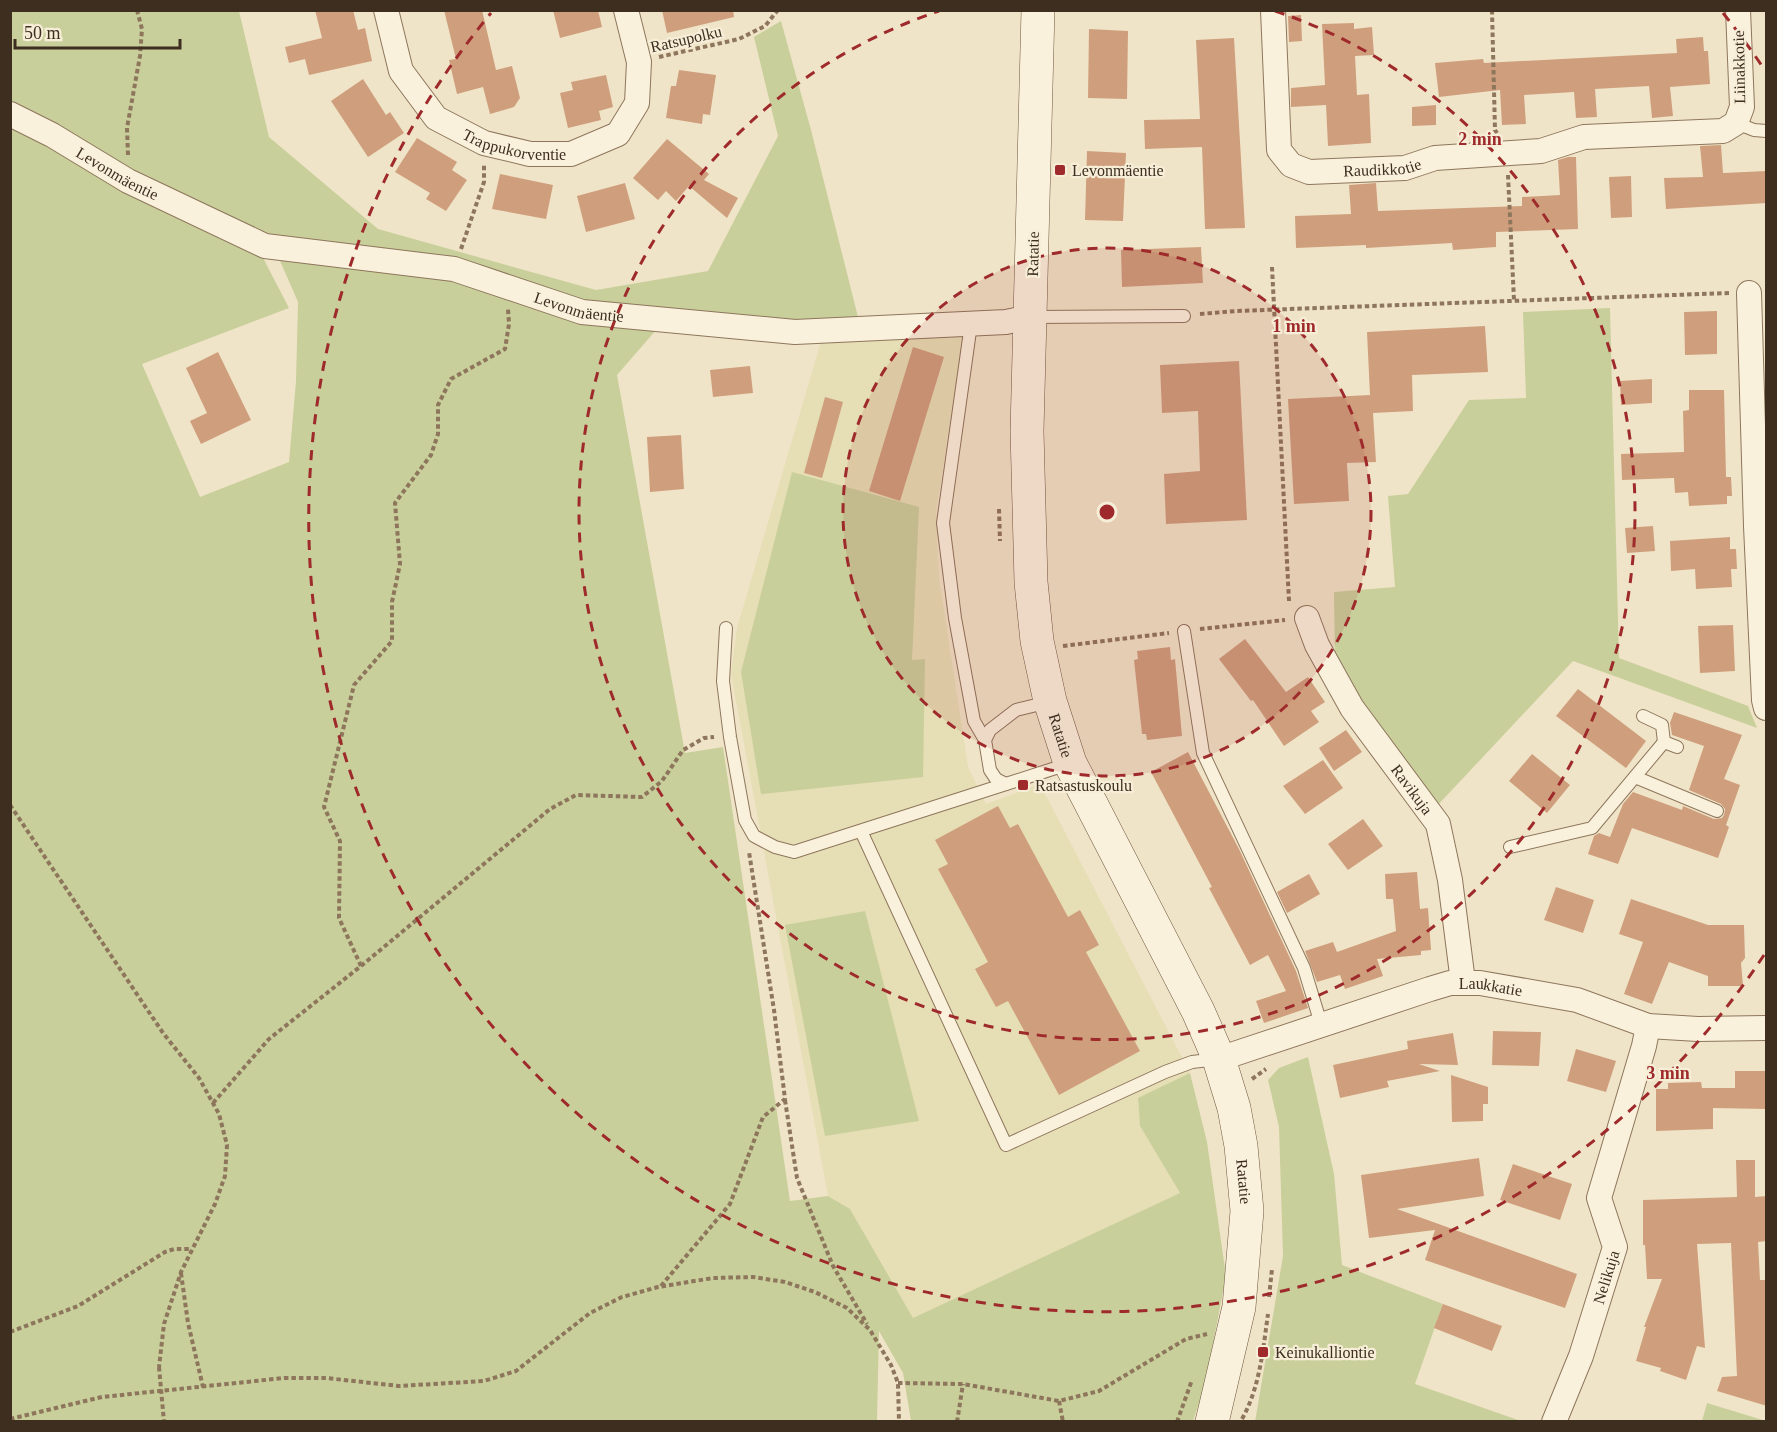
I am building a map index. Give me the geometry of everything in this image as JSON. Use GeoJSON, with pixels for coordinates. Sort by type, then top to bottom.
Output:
{"type":"FeatureCollection","features":[{"type":"Feature","properties":{"kind":"street","name":"Trappukorventie"},"geometry":{"type":"LineString","coordinates":[[386,10],[401,71],[436,118],[484,143],[530,154],[571,154],[618,134],[637,103],[639,62],[626,10]]}},
{"type":"Feature","properties":{"kind":"street","name":"Ratatie"},"geometry":{"type":"LineString","coordinates":[[1038,10],[1027,431],[1031,582],[1037,641],[1050,701],[1070,763],[1198,1011],[1220,1059],[1234,1108],[1241,1146],[1247,1211],[1239,1307],[1212,1422]]}},
{"type":"Feature","properties":{"kind":"street","name":"Raudikkotie"},"geometry":{"type":"LineString","coordinates":[[1273,10],[1279,150],[1291,165],[1309,172],[1405,168],[1435,158],[1541,151],[1584,138],[1723,130],[1736,123]]}},
{"type":"Feature","properties":{"kind":"street","name":"Liinakkotie"},"geometry":{"type":"LineString","coordinates":[[1736,123],[1742,107],[1738,10]]}},
{"type":"Feature","properties":{"kind":"street","name":"Levonmäentie"},"geometry":{"type":"LineString","coordinates":[[10,114],[52,135],[128,181],[265,246],[454,269],[582,312],[795,332],[1006,322],[1031,317]]}},
{"type":"Feature","properties":{"kind":"street"},"geometry":{"type":"LineString","coordinates":[[1749,293],[1756,526],[1764,700],[1767,708]]}},
{"type":"Feature","properties":{"kind":"street","name":"Ravikuja"},"geometry":{"type":"LineString","coordinates":[[1307,618],[1317,645],[1352,708],[1438,824],[1450,880],[1463,982]]}},
{"type":"Feature","properties":{"kind":"street","name":"Laukkatie"},"geometry":{"type":"LineString","coordinates":[[1220,1059],[1430,989],[1463,982],[1497,985],[1577,1000],[1648,1026],[1698,1029],[1767,1028]]}},
{"type":"Feature","properties":{"kind":"street","name":"Nelikuja"},"geometry":{"type":"LineString","coordinates":[[1554,1422],[1581,1356],[1615,1247],[1599,1198],[1648,1026]]}},
{"type":"Feature","properties":{"kind":"lane"},"geometry":{"type":"LineString","coordinates":[[1736,123],[1754,130],[1767,131]]}},
{"type":"Feature","properties":{"kind":"lane","name":"Levonmäentie"},"geometry":{"type":"LineString","coordinates":[[1031,317],[1184,316]]}},
{"type":"Feature","properties":{"kind":"lane"},"geometry":{"type":"LineString","coordinates":[[971,324],[943,523],[955,618],[974,721],[985,740],[990,770],[996,779],[1006,784]]}},
{"type":"Feature","properties":{"kind":"lane"},"geometry":{"type":"LineString","coordinates":[[726,628],[723,681],[730,737],[745,820],[754,836],[775,847],[794,852],[1070,763]]}},
{"type":"Feature","properties":{"kind":"lane"},"geometry":{"type":"LineString","coordinates":[[1184,631],[1203,753],[1304,968],[1321,1024]]}},
{"type":"Feature","properties":{"kind":"lane"},"geometry":{"type":"LineString","coordinates":[[985,740],[990,730],[1016,710],[1050,701]]}},
{"type":"Feature","properties":{"kind":"lane"},"geometry":{"type":"LineString","coordinates":[[1510,847],[1592,828],[1664,742],[1662,725],[1643,716]]}},
{"type":"Feature","properties":{"kind":"lane"},"geometry":{"type":"LineString","coordinates":[[1664,742],[1677,747]]}},
{"type":"Feature","properties":{"kind":"lane"},"geometry":{"type":"LineString","coordinates":[[1635,777],[1717,811]]}},
{"type":"Feature","properties":{"kind":"lane"},"geometry":{"type":"LineString","coordinates":[[861,831],[1006,1145],[1165,1072],[1192,1062],[1220,1059]]}},
{"type":"Feature","properties":{"kind":"path"},"geometry":{"type":"LineString","coordinates":[[128,181],[128,128],[140,56],[142,29],[137,10]]}},
{"type":"Feature","properties":{"kind":"path","name":"Ratsupolku"},"geometry":{"type":"LineString","coordinates":[[639,62],[739,39],[765,26],[778,10]]}},
{"type":"Feature","properties":{"kind":"path"},"geometry":{"type":"LineString","coordinates":[[454,269],[484,182],[484,143]]}},
{"type":"Feature","properties":{"kind":"path"},"geometry":{"type":"LineString","coordinates":[[1272,267],[1289,601]]}},
{"type":"Feature","properties":{"kind":"path"},"geometry":{"type":"LineString","coordinates":[[361,966],[339,918],[340,841],[324,807],[354,685],[392,641],[392,602],[400,564],[395,503],[431,455],[438,434],[438,405],[451,379],[505,349],[509,324],[506,287]]}},
{"type":"Feature","properties":{"kind":"path"},"geometry":{"type":"LineString","coordinates":[[1184,316],[1273,309],[1749,293]]}},
{"type":"Feature","properties":{"kind":"path"},"geometry":{"type":"LineString","coordinates":[[213,1103],[269,1039],[550,809],[576,795],[642,797],[662,781],[683,750],[704,738],[730,737]]}},
{"type":"Feature","properties":{"kind":"path"},"geometry":{"type":"LineString","coordinates":[[10,805],[163,1033],[199,1078],[219,1114],[227,1145],[225,1176],[215,1204],[181,1272],[164,1324],[159,1367],[164,1422]]}},
{"type":"Feature","properties":{"kind":"path"},"geometry":{"type":"LineString","coordinates":[[745,820],[797,1178],[833,1266],[891,1365],[898,1383],[899,1422]]}},
{"type":"Feature","properties":{"kind":"path"},"geometry":{"type":"LineString","coordinates":[[1252,1079],[1268,1067]]}},
{"type":"Feature","properties":{"kind":"path"},"geometry":{"type":"LineString","coordinates":[[660,1287],[730,1204],[764,1117],[785,1099]]}},
{"type":"Feature","properties":{"kind":"path"},"geometry":{"type":"LineString","coordinates":[[10,1332],[78,1306],[165,1252],[174,1249],[191,1249]]}},
{"type":"Feature","properties":{"kind":"path"},"geometry":{"type":"LineString","coordinates":[[181,1272],[189,1332],[203,1387]]}},
{"type":"Feature","properties":{"kind":"path"},"geometry":{"type":"LineString","coordinates":[[10,1419],[102,1397],[284,1378],[326,1378],[399,1386],[484,1381],[516,1371],[590,1313],[622,1297],[660,1287],[723,1278],[753,1277],[785,1282],[847,1308],[870,1330]]}},
{"type":"Feature","properties":{"kind":"path"},"geometry":{"type":"LineString","coordinates":[[1204,1342],[1208,1323]]}},
{"type":"Feature","properties":{"kind":"path"},"geometry":{"type":"LineString","coordinates":[[898,1383],[963,1384],[1059,1401],[1099,1391],[1186,1339],[1207,1334]]}},
{"type":"Feature","properties":{"kind":"path"},"geometry":{"type":"LineString","coordinates":[[1178,1422],[1192,1379]]}},
{"type":"Feature","properties":{"kind":"path"},"geometry":{"type":"LineString","coordinates":[[957,1422],[963,1384]]}},
{"type":"Feature","properties":{"kind":"path"},"geometry":{"type":"LineString","coordinates":[[1059,1401],[1063,1422]]}},
{"type":"Feature","properties":{"kind":"shaded area"},"geometry":{"type":"Polygon","coordinates":[[[964,330],[936,513],[939,577],[968,767],[986,804],[1040,784],[1190,1073],[1138,1099],[1140,1126],[1180,1193],[913,1318],[850,1209],[828,1196],[731,674],[737,628],[822,338],[964,330]]]}},
{"type":"Feature","properties":{"kind":"green space"},"geometry":{"type":"Polygon","coordinates":[[[10,11],[239,11],[269,137],[378,229],[596,290],[708,271],[778,136],[754,37],[781,21],[858,317],[793,326],[583,307],[453,264],[260,252],[289,308],[142,364],[200,497],[289,462],[296,381],[298,302],[277,254],[453,275],[657,329],[617,375],[685,753],[723,747],[790,1201],[828,1196],[850,1209],[913,1318],[1180,1193],[1140,1126],[1138,1098],[1190,1073],[1207,1142],[1226,1276],[1205,1385],[1193,1421],[911,1421],[903,1373],[879,1331],[877,1421],[11,1421],[10,11]]]}},
{"type":"Feature","properties":{"kind":"green space"},"geometry":{"type":"Polygon","coordinates":[[[1610,308],[1619,658],[1748,706],[1757,728],[1573,661],[1436,807],[1358,704],[1335,662],[1334,592],[1395,587],[1388,496],[1408,494],[1469,400],[1526,398],[1523,312],[1610,308]]]}},
{"type":"Feature","properties":{"kind":"green space"},"geometry":{"type":"Polygon","coordinates":[[[792,472],[919,507],[912,660],[925,659],[923,777],[761,794],[741,672],[792,472]]]}},
{"type":"Feature","properties":{"kind":"green space"},"geometry":{"type":"Polygon","coordinates":[[[865,911],[919,1121],[825,1136],[785,925],[865,911]]]}},
{"type":"Feature","properties":{"kind":"green space"},"geometry":{"type":"Polygon","coordinates":[[[1308,1057],[1334,1174],[1342,1265],[1443,1304],[1415,1384],[1521,1421],[1255,1422],[1283,1256],[1279,1127],[1268,1080],[1279,1068],[1308,1057]]]}},
{"type":"Feature","properties":{"kind":"green space"},"geometry":{"type":"Polygon","coordinates":[[[1707,1403],[1766,1421],[1702,1421],[1707,1403]]]}},
{"type":"Feature","properties":{"kind":"building"},"geometry":{"type":"Polygon","coordinates":[[[315,10],[353,10],[358,30],[365,28],[372,61],[309,75],[305,59],[289,63],[285,47],[322,38],[315,10]]]}},
{"type":"Feature","properties":{"kind":"building"},"geometry":{"type":"Polygon","coordinates":[[[444,10],[482,10],[496,70],[512,66],[520,98],[514,107],[490,114],[483,87],[457,94],[449,60],[456,59],[444,10]]]}},
{"type":"Feature","properties":{"kind":"building"},"geometry":{"type":"Polygon","coordinates":[[[553,10],[598,10],[602,27],[560,38],[553,10]]]}},
{"type":"Feature","properties":{"kind":"building"},"geometry":{"type":"Polygon","coordinates":[[[662,10],[733,10],[734,17],[667,33],[662,10]]]}},
{"type":"Feature","properties":{"kind":"building"},"geometry":{"type":"Polygon","coordinates":[[[1301,15],[1302,41],[1289,42],[1288,16],[1301,15]]]}},
{"type":"Feature","properties":{"kind":"building"},"geometry":{"type":"Polygon","coordinates":[[[1354,23],[1354,29],[1372,27],[1374,55],[1355,56],[1357,95],[1369,94],[1371,143],[1328,146],[1326,105],[1291,107],[1291,88],[1325,85],[1322,24],[1354,23]]]}},
{"type":"Feature","properties":{"kind":"building"},"geometry":{"type":"Polygon","coordinates":[[[1089,29],[1128,31],[1127,99],[1088,98],[1089,29]]]}},
{"type":"Feature","properties":{"kind":"building"},"geometry":{"type":"Polygon","coordinates":[[[1703,37],[1704,51],[1708,51],[1710,84],[1670,87],[1673,116],[1652,118],[1649,86],[1595,89],[1597,117],[1576,118],[1574,92],[1524,95],[1526,124],[1502,125],[1500,90],[1439,97],[1435,63],[1483,59],[1484,63],[1677,53],[1676,39],[1703,37]]]}},
{"type":"Feature","properties":{"kind":"building"},"geometry":{"type":"Polygon","coordinates":[[[1234,38],[1245,228],[1205,229],[1202,147],[1145,149],[1144,120],[1200,119],[1196,40],[1234,38]]]}},
{"type":"Feature","properties":{"kind":"building"},"geometry":{"type":"Polygon","coordinates":[[[679,70],[716,75],[710,115],[703,114],[702,124],[666,118],[671,86],[676,86],[679,70]]]}},
{"type":"Feature","properties":{"kind":"building"},"geometry":{"type":"Polygon","coordinates":[[[606,75],[613,107],[599,111],[601,120],[568,128],[560,93],[573,90],[571,82],[606,75]]]}},
{"type":"Feature","properties":{"kind":"building"},"geometry":{"type":"Polygon","coordinates":[[[363,79],[386,115],[390,112],[404,133],[368,157],[331,101],[363,79]]]}},
{"type":"Feature","properties":{"kind":"building"},"geometry":{"type":"Polygon","coordinates":[[[1436,105],[1436,125],[1412,126],[1412,107],[1436,105]]]}},
{"type":"Feature","properties":{"kind":"building"},"geometry":{"type":"Polygon","coordinates":[[[417,138],[457,162],[452,170],[467,180],[446,211],[426,199],[430,193],[395,172],[417,138]]]}},
{"type":"Feature","properties":{"kind":"building"},"geometry":{"type":"Polygon","coordinates":[[[667,139],[709,174],[704,180],[738,198],[727,218],[689,186],[676,201],[666,191],[658,200],[633,178],[667,139]]]}},
{"type":"Feature","properties":{"kind":"building"},"geometry":{"type":"Polygon","coordinates":[[[1721,145],[1723,173],[1767,171],[1767,203],[1666,209],[1664,178],[1703,177],[1700,146],[1721,145]]]}},
{"type":"Feature","properties":{"kind":"building"},"geometry":{"type":"Polygon","coordinates":[[[1087,151],[1126,153],[1123,221],[1085,220],[1087,151]]]}},
{"type":"Feature","properties":{"kind":"building"},"geometry":{"type":"Polygon","coordinates":[[[1576,157],[1578,229],[1496,232],[1496,247],[1453,250],[1452,243],[1366,248],[1366,245],[1296,248],[1295,216],[1351,214],[1349,185],[1376,183],[1378,211],[1522,206],[1522,197],[1560,195],[1558,160],[1576,157]]]}},
{"type":"Feature","properties":{"kind":"building"},"geometry":{"type":"Polygon","coordinates":[[[500,174],[553,185],[546,219],[492,209],[500,174]]]}},
{"type":"Feature","properties":{"kind":"building"},"geometry":{"type":"Polygon","coordinates":[[[1631,176],[1632,217],[1611,218],[1609,177],[1631,176]]]}},
{"type":"Feature","properties":{"kind":"building"},"geometry":{"type":"Polygon","coordinates":[[[625,183],[635,219],[586,232],[577,196],[625,183]]]}},
{"type":"Feature","properties":{"kind":"building"},"geometry":{"type":"Polygon","coordinates":[[[1201,247],[1203,283],[1122,287],[1121,250],[1201,247]]]}},
{"type":"Feature","properties":{"kind":"building"},"geometry":{"type":"Polygon","coordinates":[[[1717,311],[1717,354],[1685,355],[1684,312],[1717,311]]]}},
{"type":"Feature","properties":{"kind":"building"},"geometry":{"type":"Polygon","coordinates":[[[1485,326],[1488,372],[1412,375],[1413,411],[1373,413],[1376,462],[1347,463],[1349,501],[1294,504],[1288,399],[1370,395],[1367,332],[1485,326]]]}},
{"type":"Feature","properties":{"kind":"building"},"geometry":{"type":"Polygon","coordinates":[[[913,347],[944,357],[900,501],[869,491],[913,347]]]}},
{"type":"Feature","properties":{"kind":"building"},"geometry":{"type":"Polygon","coordinates":[[[218,352],[251,420],[201,444],[190,421],[207,413],[186,368],[218,352]]]}},
{"type":"Feature","properties":{"kind":"building"},"geometry":{"type":"Polygon","coordinates":[[[1239,361],[1247,520],[1166,524],[1164,474],[1200,471],[1198,411],[1162,413],[1160,365],[1239,361]]]}},
{"type":"Feature","properties":{"kind":"building"},"geometry":{"type":"Polygon","coordinates":[[[750,366],[753,393],[713,397],[710,370],[750,366]]]}},
{"type":"Feature","properties":{"kind":"building"},"geometry":{"type":"Polygon","coordinates":[[[1652,379],[1652,403],[1621,405],[1620,381],[1652,379]]]}},
{"type":"Feature","properties":{"kind":"building"},"geometry":{"type":"Polygon","coordinates":[[[1689,390],[1724,390],[1726,477],[1731,477],[1732,496],[1727,496],[1727,504],[1689,506],[1688,492],[1675,493],[1674,478],[1622,480],[1621,454],[1684,452],[1683,411],[1689,410],[1689,390]]]}},
{"type":"Feature","properties":{"kind":"building"},"geometry":{"type":"Polygon","coordinates":[[[825,397],[843,402],[822,478],[804,473],[825,397]]]}},
{"type":"Feature","properties":{"kind":"building"},"geometry":{"type":"Polygon","coordinates":[[[681,435],[684,489],[650,492],[647,437],[681,435]]]}},
{"type":"Feature","properties":{"kind":"building"},"geometry":{"type":"Polygon","coordinates":[[[1653,526],[1655,551],[1627,553],[1625,528],[1653,526]]]}},
{"type":"Feature","properties":{"kind":"building"},"geometry":{"type":"Polygon","coordinates":[[[1730,537],[1730,549],[1736,549],[1737,569],[1731,569],[1732,587],[1696,589],[1695,569],[1671,571],[1670,541],[1730,537]]]}},
{"type":"Feature","properties":{"kind":"building"},"geometry":{"type":"Polygon","coordinates":[[[1733,625],[1735,671],[1700,673],[1698,626],[1733,625]]]}},
{"type":"Feature","properties":{"kind":"building"},"geometry":{"type":"Polygon","coordinates":[[[1245,639],[1286,692],[1308,677],[1325,702],[1311,711],[1319,722],[1284,746],[1253,700],[1251,701],[1219,659],[1245,639]]]}},
{"type":"Feature","properties":{"kind":"building"},"geometry":{"type":"Polygon","coordinates":[[[1170,647],[1171,660],[1175,659],[1182,736],[1147,740],[1146,734],[1142,734],[1134,660],[1138,659],[1137,651],[1170,647]]]}},
{"type":"Feature","properties":{"kind":"building"},"geometry":{"type":"Polygon","coordinates":[[[1578,689],[1646,741],[1626,768],[1556,716],[1578,689]]]}},
{"type":"Feature","properties":{"kind":"building"},"geometry":{"type":"Polygon","coordinates":[[[1674,712],[1742,735],[1724,779],[1740,785],[1726,825],[1729,827],[1718,858],[1632,828],[1618,864],[1588,854],[1594,836],[1599,833],[1610,837],[1623,804],[1633,792],[1682,810],[1683,806],[1714,819],[1722,818],[1724,815],[1725,809],[1721,804],[1689,790],[1704,746],[1672,735],[1670,723],[1674,712]]]}},
{"type":"Feature","properties":{"kind":"building"},"geometry":{"type":"Polygon","coordinates":[[[1346,730],[1362,752],[1334,771],[1319,748],[1346,730]]]}},
{"type":"Feature","properties":{"kind":"building"},"geometry":{"type":"Polygon","coordinates":[[[1188,752],[1239,849],[1296,971],[1308,1008],[1264,1023],[1256,1001],[1286,991],[1268,955],[1250,965],[1151,772],[1188,752]]]}},
{"type":"Feature","properties":{"kind":"building"},"geometry":{"type":"Polygon","coordinates":[[[1532,754],[1570,785],[1547,813],[1509,781],[1532,754]]]}},
{"type":"Feature","properties":{"kind":"building"},"geometry":{"type":"Polygon","coordinates":[[[1323,760],[1343,788],[1305,814],[1283,786],[1323,760]]]}},
{"type":"Feature","properties":{"kind":"building"},"geometry":{"type":"Polygon","coordinates":[[[998,806],[1010,828],[1018,824],[1068,917],[1080,910],[1099,945],[1086,952],[1140,1051],[1059,1095],[1008,1001],[996,1007],[975,969],[988,962],[938,869],[948,864],[935,840],[998,806]]]}},
{"type":"Feature","properties":{"kind":"building"},"geometry":{"type":"Polygon","coordinates":[[[1363,819],[1383,846],[1348,870],[1328,844],[1363,819]]]}},
{"type":"Feature","properties":{"kind":"building"},"geometry":{"type":"Polygon","coordinates":[[[1417,872],[1420,909],[1428,908],[1431,950],[1421,951],[1421,955],[1377,959],[1383,976],[1345,989],[1340,975],[1317,982],[1305,951],[1333,942],[1337,952],[1396,931],[1393,899],[1386,899],[1385,874],[1417,872]]]}},
{"type":"Feature","properties":{"kind":"building"},"geometry":{"type":"Polygon","coordinates":[[[1309,874],[1320,894],[1287,913],[1277,892],[1309,874]]]}},
{"type":"Feature","properties":{"kind":"building"},"geometry":{"type":"Polygon","coordinates":[[[1556,887],[1594,900],[1583,933],[1544,920],[1556,887]]]}},
{"type":"Feature","properties":{"kind":"building"},"geometry":{"type":"Polygon","coordinates":[[[1631,899],[1708,925],[1744,925],[1745,958],[1741,963],[1743,986],[1708,986],[1708,976],[1669,962],[1652,1004],[1624,994],[1643,942],[1619,934],[1631,899]]]}},
{"type":"Feature","properties":{"kind":"building"},"geometry":{"type":"Polygon","coordinates":[[[1493,1031],[1541,1032],[1539,1066],[1492,1065],[1493,1031]]]}},
{"type":"Feature","properties":{"kind":"building"},"geometry":{"type":"Polygon","coordinates":[[[1453,1033],[1458,1065],[1419,1064],[1440,1071],[1387,1081],[1389,1087],[1340,1098],[1333,1065],[1408,1049],[1407,1041],[1453,1033]]]}},
{"type":"Feature","properties":{"kind":"building"},"geometry":{"type":"Polygon","coordinates":[[[1576,1049],[1616,1061],[1606,1092],[1567,1081],[1576,1049]]]}},
{"type":"Feature","properties":{"kind":"building"},"geometry":{"type":"Polygon","coordinates":[[[1735,1071],[1767,1071],[1767,1109],[1713,1108],[1713,1129],[1656,1131],[1656,1089],[1668,1089],[1668,1083],[1701,1082],[1702,1088],[1735,1088],[1735,1071]]]}},
{"type":"Feature","properties":{"kind":"building"},"geometry":{"type":"Polygon","coordinates":[[[1451,1075],[1488,1087],[1488,1104],[1483,1104],[1483,1121],[1452,1122],[1451,1075]]]}},
{"type":"Feature","properties":{"kind":"building"},"geometry":{"type":"Polygon","coordinates":[[[1479,1158],[1484,1196],[1397,1209],[1577,1274],[1565,1308],[1425,1260],[1435,1230],[1369,1238],[1361,1175],[1479,1158]]]}},
{"type":"Feature","properties":{"kind":"building"},"geometry":{"type":"Polygon","coordinates":[[[1736,1160],[1755,1160],[1755,1197],[1767,1196],[1767,1241],[1758,1242],[1760,1280],[1767,1280],[1767,1406],[1717,1391],[1722,1377],[1737,1376],[1731,1243],[1697,1244],[1705,1348],[1697,1346],[1686,1380],[1660,1371],[1661,1368],[1636,1361],[1646,1327],[1644,1327],[1662,1279],[1647,1279],[1645,1245],[1643,1245],[1643,1200],[1737,1197],[1736,1160]]]}},
{"type":"Feature","properties":{"kind":"building"},"geometry":{"type":"Polygon","coordinates":[[[1513,1164],[1572,1184],[1560,1220],[1500,1200],[1513,1164]]]}},
{"type":"Feature","properties":{"kind":"building"},"geometry":{"type":"Polygon","coordinates":[[[1443,1304],[1502,1326],[1492,1351],[1434,1328],[1443,1304]]]}},
{"type":"Feature","properties":{"kind":"place","name":"Levonmäentie"},"geometry":{"type":"Point","coordinates":[1060,170]}},
{"type":"Feature","properties":{"kind":"place","name":"Ratsastuskoulu"},"geometry":{"type":"Point","coordinates":[1023,785]}},
{"type":"Feature","properties":{"kind":"place","name":"Keinukalliontie"},"geometry":{"type":"Point","coordinates":[1263,1352]}}]}
